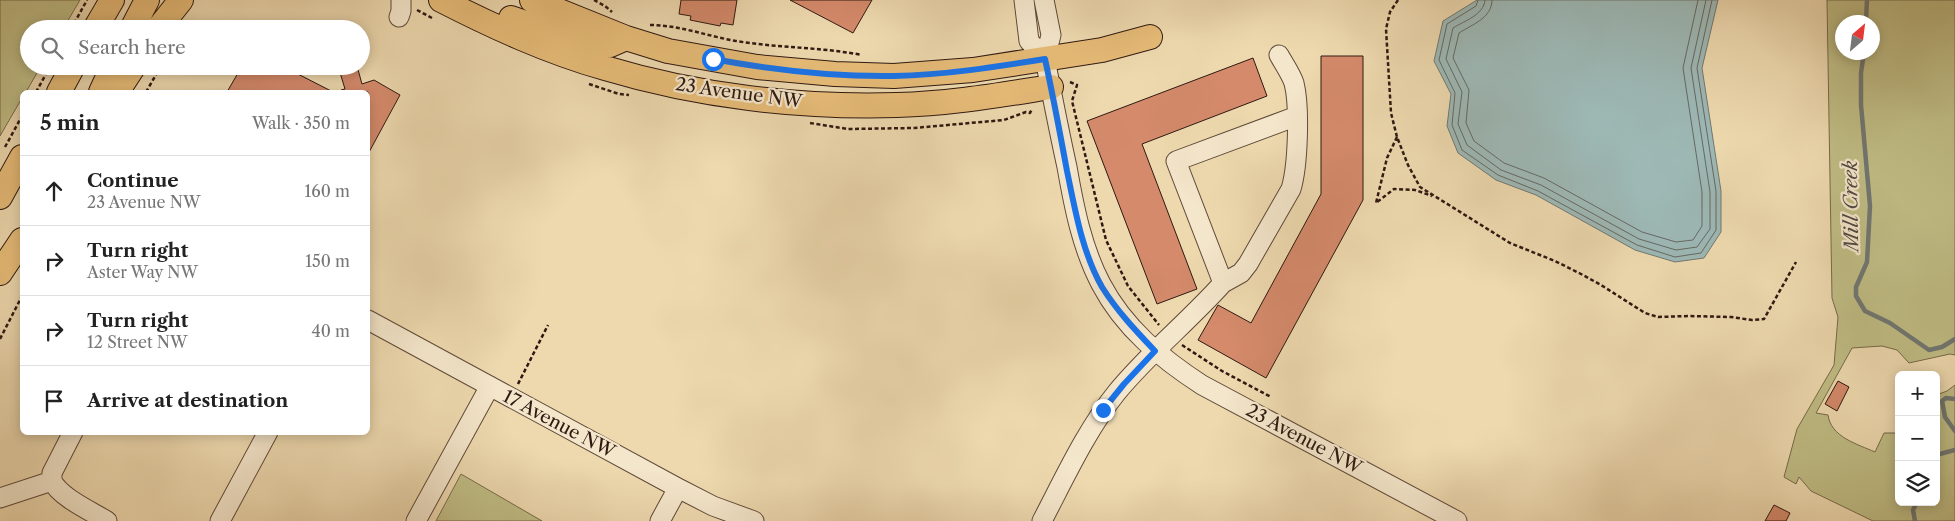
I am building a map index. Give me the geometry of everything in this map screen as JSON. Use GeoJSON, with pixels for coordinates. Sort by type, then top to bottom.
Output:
{"type":"FeatureCollection","features":[{"type":"Feature","properties":{"kind":"main road"},"geometry":{"type":"LineString","coordinates":[[100,20],[112,0]]}},
{"type":"Feature","properties":{"kind":"main road"},"geometry":{"type":"LineString","coordinates":[[137,20],[147,0]]}},
{"type":"Feature","properties":{"kind":"main road"},"geometry":{"type":"LineString","coordinates":[[162,20],[172,0]]}},
{"type":"Feature","properties":{"kind":"main road"},"geometry":{"type":"LineString","coordinates":[[164,20],[181,0]]}},
{"type":"Feature","properties":{"kind":"main road","name":"23 Avenue NW"},"geometry":{"type":"LineString","coordinates":[[441,0],[510,34],[604,68],[691,88],[734,95],[840,105],[898,105],[957,101],[1060,85]]}},
{"type":"Feature","properties":{"kind":"main road"},"geometry":{"type":"LineString","coordinates":[[450,0],[592,46],[610,45],[626,38]]}},
{"type":"Feature","properties":{"kind":"main road","name":"23 Avenue NW"},"geometry":{"type":"LineString","coordinates":[[532,0],[626,38],[668,50],[757,67],[835,74],[894,76],[973,70],[1102,50],[1150,37]]}},
{"type":"Feature","properties":{"kind":"main road"},"geometry":{"type":"LineString","coordinates":[[734,95],[879,91],[971,86],[1014,79],[1030,74],[1045,59]]}},
{"type":"Feature","properties":{"kind":"main road"},"geometry":{"type":"LineString","coordinates":[[102,90],[109,75]]}},
{"type":"Feature","properties":{"kind":"main road"},"geometry":{"type":"LineString","coordinates":[[118,90],[128,75]]}},
{"type":"Feature","properties":{"kind":"main road"},"geometry":{"type":"LineString","coordinates":[[0,197],[14,152]]}},
{"type":"Feature","properties":{"kind":"main road"},"geometry":{"type":"LineString","coordinates":[[0,273],[20,243]]}},
{"type":"Feature","properties":{"kind":"street"},"geometry":{"type":"LineString","coordinates":[[1024,0],[1029,41],[1045,59]]}},
{"type":"Feature","properties":{"kind":"street"},"geometry":{"type":"LineString","coordinates":[[1044,0],[1051,35],[1045,59]]}},
{"type":"Feature","properties":{"kind":"street"},"geometry":{"type":"LineString","coordinates":[[1042,521],[1103,410],[1155,351],[1223,283],[1241,273],[1291,189],[1295,178],[1297,116],[1294,82],[1279,55]]}},
{"type":"Feature","properties":{"kind":"street","name":"23 Avenue NW"},"geometry":{"type":"LineString","coordinates":[[1045,59],[1060,85],[1071,190],[1090,260],[1112,302],[1134,329],[1170,364],[1202,385],[1457,521]]}},
{"type":"Feature","properties":{"kind":"street"},"geometry":{"type":"LineString","coordinates":[[1223,283],[1176,160],[1297,116]]}},
{"type":"Feature","properties":{"kind":"street","name":"17 Avenue NW"},"geometry":{"type":"LineString","coordinates":[[370,321],[678,488],[713,506],[754,521]]}},
{"type":"Feature","properties":{"kind":"street"},"geometry":{"type":"LineString","coordinates":[[416,521],[490,386]]}},
{"type":"Feature","properties":{"kind":"street"},"geometry":{"type":"LineString","coordinates":[[72,435],[52,474],[52,481],[55,487],[63,493],[107,521]]}},
{"type":"Feature","properties":{"kind":"street"},"geometry":{"type":"LineString","coordinates":[[220,521],[266,435]]}},
{"type":"Feature","properties":{"kind":"street"},"geometry":{"type":"LineString","coordinates":[[0,498],[52,481]]}},
{"type":"Feature","properties":{"kind":"street"},"geometry":{"type":"LineString","coordinates":[[660,521],[678,488]]}},
{"type":"Feature","properties":{"kind":"path"},"geometry":{"type":"LineString","coordinates":[[76,20],[86,0]]}},
{"type":"Feature","properties":{"kind":"path"},"geometry":{"type":"LineString","coordinates":[[594,0],[613,13]]}},
{"type":"Feature","properties":{"kind":"path"},"geometry":{"type":"LineString","coordinates":[[1398,0],[1390,12],[1386,29],[1391,113],[1397,137],[1408,165],[1420,187],[1510,243],[1572,270],[1601,285],[1645,313],[1658,317],[1697,316],[1752,320],[1764,319],[1771,310],[1796,262]]}},
{"type":"Feature","properties":{"kind":"path"},"geometry":{"type":"LineString","coordinates":[[647,25],[667,25],[762,45],[826,49],[863,55]]}},
{"type":"Feature","properties":{"kind":"path"},"geometry":{"type":"LineString","coordinates":[[147,90],[156,75]]}},
{"type":"Feature","properties":{"kind":"path"},"geometry":{"type":"LineString","coordinates":[[40,90],[53,83]]}},
{"type":"Feature","properties":{"kind":"path"},"geometry":{"type":"LineString","coordinates":[[1060,85],[1077,85],[1072,101],[1106,240],[1128,286],[1170,336],[1191,353],[1271,396]]}},
{"type":"Feature","properties":{"kind":"path"},"geometry":{"type":"LineString","coordinates":[[594,86],[619,94]]}},
{"type":"Feature","properties":{"kind":"path"},"geometry":{"type":"LineString","coordinates":[[1030,113],[1032,109]]}},
{"type":"Feature","properties":{"kind":"path"},"geometry":{"type":"LineString","coordinates":[[14,152],[20,125]]}},
{"type":"Feature","properties":{"kind":"path"},"geometry":{"type":"LineString","coordinates":[[1397,137],[1387,158],[1376,203],[1394,189],[1415,190],[1439,199]]}},
{"type":"Feature","properties":{"kind":"path"},"geometry":{"type":"LineString","coordinates":[[0,339],[20,300]]}},
{"type":"Feature","properties":{"kind":"path"},"geometry":{"type":"LineString","coordinates":[[516,388],[548,325]]}},
{"type":"Feature","properties":{"kind":"shaded area"},"geometry":{"type":"Polygon","coordinates":[[[0,0],[80,0],[68,20],[20,20],[20,75],[36,75],[27,90],[20,90],[20,101],[0,136],[0,0]]]}},
{"type":"Feature","properties":{"kind":"shaded area"},"geometry":{"type":"Polygon","coordinates":[[[1827,0],[1955,0],[1955,355],[1950,354],[1909,363],[1897,350],[1882,346],[1852,348],[1816,413],[1828,415],[1834,429],[1846,439],[1875,452],[1884,433],[1895,433],[1895,506],[1940,506],[1940,394],[1955,385],[1955,521],[1873,521],[1811,491],[1799,477],[1796,484],[1784,477],[1797,429],[1834,365],[1838,317],[1832,298],[1827,0]]]}},
{"type":"Feature","properties":{"kind":"shaded area"},"geometry":{"type":"Polygon","coordinates":[[[461,474],[542,521],[436,521],[461,474]]]}},
{"type":"Feature","properties":{"kind":"water"},"geometry":{"type":"Polygon","coordinates":[[[1477,0],[1718,0],[1702,68],[1721,191],[1721,232],[1704,258],[1675,262],[1635,250],[1536,195],[1496,180],[1458,153],[1447,126],[1451,94],[1434,61],[1443,21],[1477,0]]]}},
{"type":"Feature","properties":{"kind":"building"},"geometry":{"type":"Polygon","coordinates":[[[681,0],[737,0],[733,25],[721,23],[720,26],[690,20],[691,16],[679,14],[681,0]]]}},
{"type":"Feature","properties":{"kind":"building"},"geometry":{"type":"Polygon","coordinates":[[[790,0],[872,0],[853,33],[790,0]]]}},
{"type":"Feature","properties":{"kind":"building"},"geometry":{"type":"Polygon","coordinates":[[[1321,56],[1363,56],[1363,200],[1266,378],[1198,340],[1218,305],[1251,323],[1321,194],[1321,56]]]}},
{"type":"Feature","properties":{"kind":"building"},"geometry":{"type":"Polygon","coordinates":[[[1253,58],[1267,96],[1142,144],[1197,289],[1157,304],[1087,121],[1253,58]]]}},
{"type":"Feature","properties":{"kind":"building"},"geometry":{"type":"Polygon","coordinates":[[[237,75],[300,75],[329,90],[228,90],[237,75]]]}},
{"type":"Feature","properties":{"kind":"building"},"geometry":{"type":"Polygon","coordinates":[[[341,75],[360,75],[362,84],[374,80],[400,95],[370,150],[370,90],[341,90],[345,89],[341,75]]]}},
{"type":"Feature","properties":{"kind":"building"},"geometry":{"type":"Polygon","coordinates":[[[1838,381],[1849,387],[1837,411],[1825,404],[1838,381]]]}},
{"type":"Feature","properties":{"kind":"building"},"geometry":{"type":"Polygon","coordinates":[[[1774,505],[1790,513],[1786,521],[1765,521],[1774,505]]]}},
{"type":"Feature","properties":{"kind":"waterway","name":"Mill Creek"},"geometry":{"type":"LineString","coordinates":[[1866,15],[1867,0]]}},
{"type":"Feature","properties":{"kind":"waterway","name":"Mill Creek"},"geometry":{"type":"LineString","coordinates":[[1863,60],[1861,105],[1870,206],[1867,262],[1856,287],[1856,296],[1865,311],[1890,323],[1929,350],[1942,347],[1955,339]]}},
{"type":"Feature","properties":{"kind":"waterway","name":"Mill Creek"},"geometry":{"type":"LineString","coordinates":[[1955,399],[1946,398],[1942,401],[1945,417],[1955,431]]}},
{"type":"Feature","properties":{"kind":"waterway","name":"Mill Creek"},"geometry":{"type":"LineString","coordinates":[[1940,454],[1955,450]]}},
{"type":"Feature","properties":{"kind":"waterway","name":"Mill Creek"},"geometry":{"type":"LineString","coordinates":[[1915,506],[1913,510],[1915,521]]}},
{"type":"Feature","properties":{"kind":"route"},"geometry":{"type":"LineString","coordinates":[[713,59],[796,72],[894,76],[973,70],[1045,59],[1071,190],[1090,260],[1112,302],[1122,316],[1155,351],[1103,410]]}}]}
